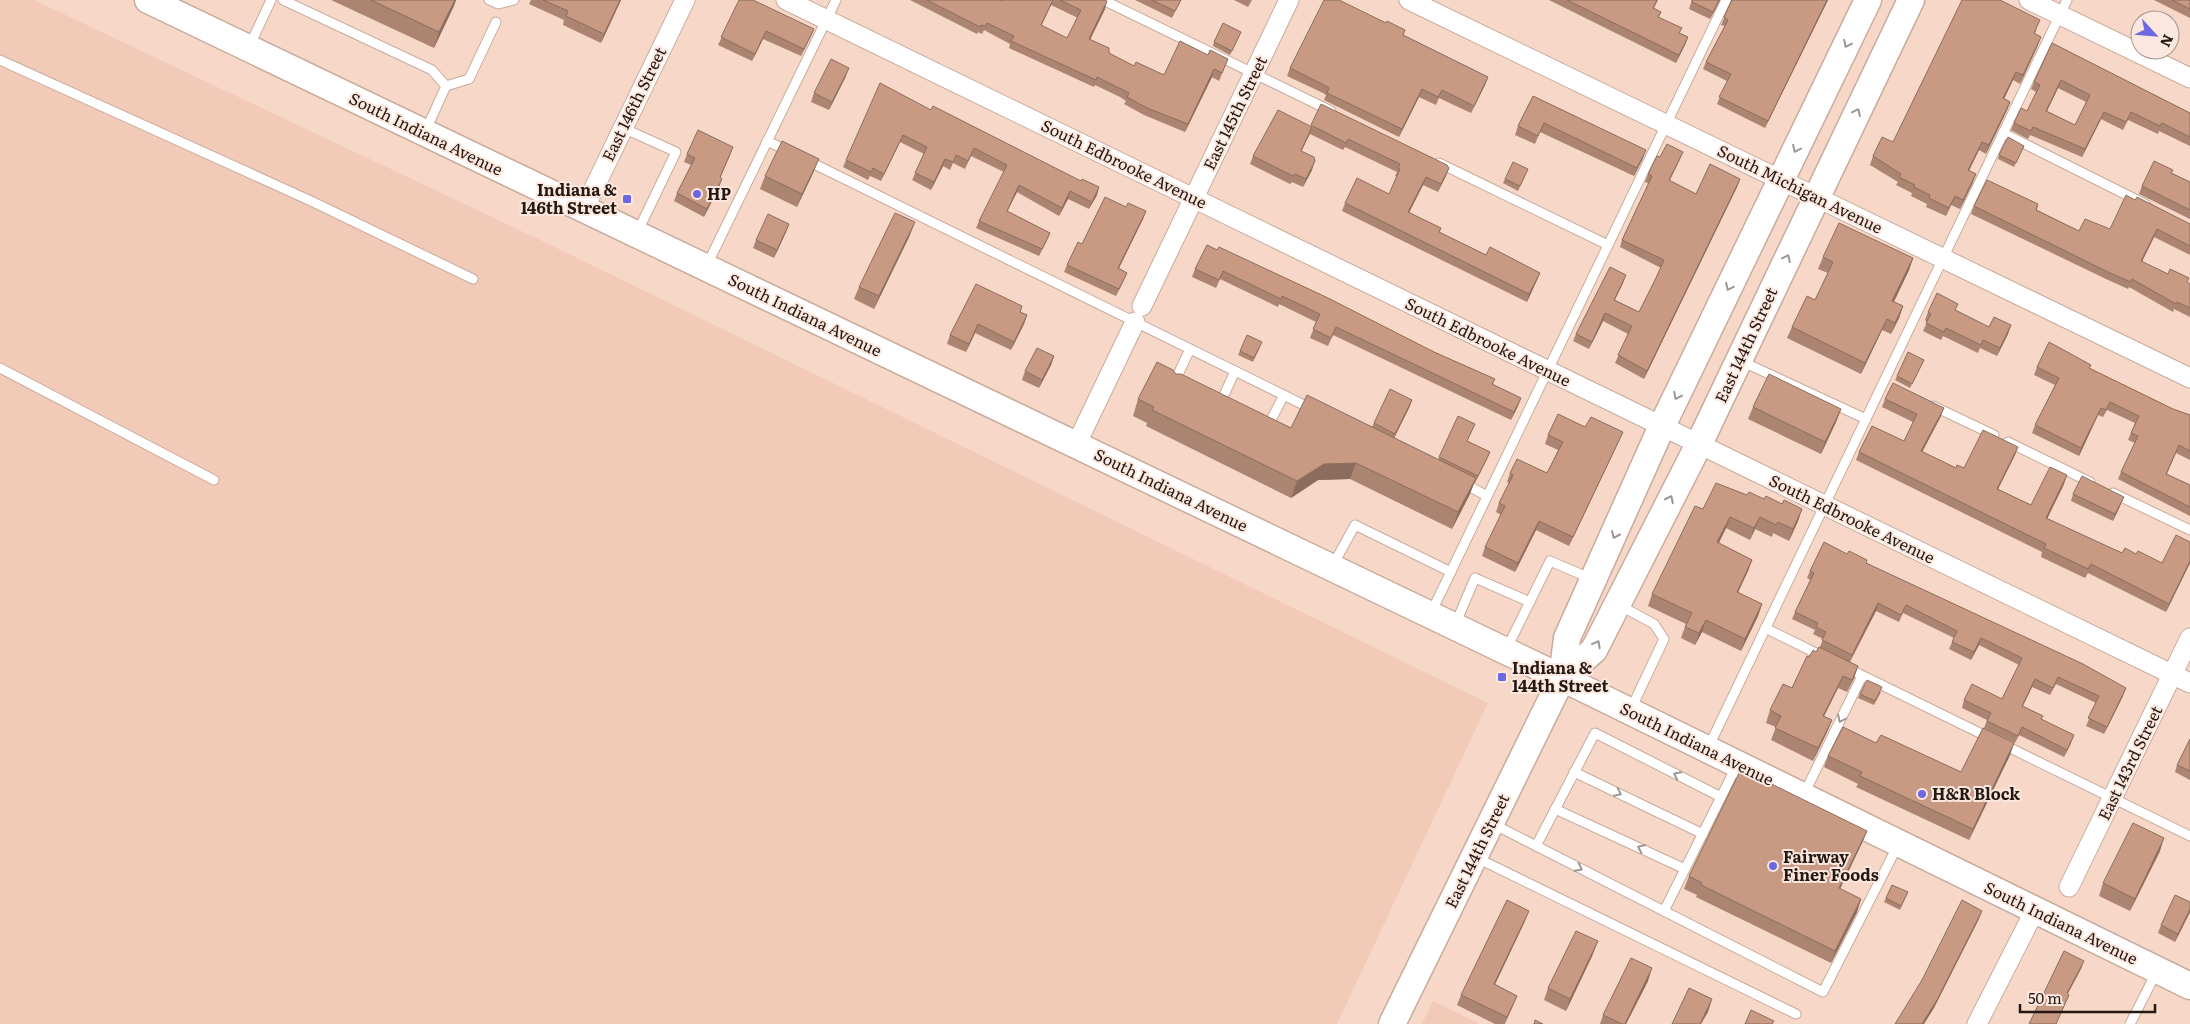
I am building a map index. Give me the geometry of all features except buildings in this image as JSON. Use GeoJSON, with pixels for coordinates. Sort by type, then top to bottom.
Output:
{"type":"FeatureCollection","features":[{"type":"Feature","properties":{"kind":"main road","name":"South Indiana Avenue"},"geometry":{"type":"LineString","coordinates":[[148,0],[1506,650],[2190,986]]}},
{"type":"Feature","properties":{"kind":"main road","name":"East 144th Street"},"geometry":{"type":"LineString","coordinates":[[1397,1020],[1562,678],[1568,638],[1662,426],[1868,0]]}},
{"type":"Feature","properties":{"kind":"main road","name":"East 144th Street"},"geometry":{"type":"LineString","coordinates":[[1562,678],[1594,650],[1698,444],[1911,0]]}},
{"type":"Feature","properties":{"kind":"street","name":"East 146th Street"},"geometry":{"type":"LineString","coordinates":[[584,209],[685,0]]}},
{"type":"Feature","properties":{"kind":"street","name":"South Edbrooke Avenue"},"geometry":{"type":"LineString","coordinates":[[786,0],[2190,683]]}},
{"type":"Feature","properties":{"kind":"street","name":"East 145th Street"},"geometry":{"type":"LineString","coordinates":[[1076,445],[1289,0]]}},
{"type":"Feature","properties":{"kind":"street","name":"South Michigan Avenue"},"geometry":{"type":"LineString","coordinates":[[1409,0],[2190,378]]}},
{"type":"Feature","properties":{"kind":"street"},"geometry":{"type":"LineString","coordinates":[[2029,0],[2063,7],[2190,78]]}},
{"type":"Feature","properties":{"kind":"street","name":"East 143rd Street"},"geometry":{"type":"LineString","coordinates":[[2069,887],[2190,638]]}},
{"type":"Feature","properties":{"kind":"street"},"geometry":{"type":"LineString","coordinates":[[1977,1024],[2036,910]]}},
{"type":"Feature","properties":{"kind":"lane"},"geometry":{"type":"LineString","coordinates":[[248,48],[271,0]]}},
{"type":"Feature","properties":{"kind":"lane"},"geometry":{"type":"LineString","coordinates":[[283,0],[432,70],[446,86]]}},
{"type":"Feature","properties":{"kind":"lane"},"geometry":{"type":"LineString","coordinates":[[489,0],[498,4],[514,0]]}},
{"type":"Feature","properties":{"kind":"lane"},"geometry":{"type":"LineString","coordinates":[[706,267],[836,0]]}},
{"type":"Feature","properties":{"kind":"lane"},"geometry":{"type":"LineString","coordinates":[[1103,0],[1342,116]]}},
{"type":"Feature","properties":{"kind":"lane"},"geometry":{"type":"LineString","coordinates":[[1430,614],[1726,0]]}},
{"type":"Feature","properties":{"kind":"lane"},"geometry":{"type":"LineString","coordinates":[[1707,749],[1866,419],[1888,384],[1943,258],[2063,7]]}},
{"type":"Feature","properties":{"kind":"lane"},"geometry":{"type":"LineString","coordinates":[[424,133],[446,86],[469,79],[496,22]]}},
{"type":"Feature","properties":{"kind":"lane"},"geometry":{"type":"LineString","coordinates":[[0,60],[311,201],[473,279]]}},
{"type":"Feature","properties":{"kind":"lane"},"geometry":{"type":"LineString","coordinates":[[623,128],[676,152],[636,234]]}},
{"type":"Feature","properties":{"kind":"lane"},"geometry":{"type":"LineString","coordinates":[[2003,133],[2155,208]]}},
{"type":"Feature","properties":{"kind":"lane"},"geometry":{"type":"LineString","coordinates":[[767,141],[1139,314],[1190,349],[1319,412]]}},
{"type":"Feature","properties":{"kind":"lane"},"geometry":{"type":"LineString","coordinates":[[1431,159],[1608,244]]}},
{"type":"Feature","properties":{"kind":"lane"},"geometry":{"type":"LineString","coordinates":[[1173,385],[1190,349]]}},
{"type":"Feature","properties":{"kind":"lane"},"geometry":{"type":"LineString","coordinates":[[1738,360],[1866,419]]}},
{"type":"Feature","properties":{"kind":"lane"},"geometry":{"type":"LineString","coordinates":[[0,368],[214,480]]}},
{"type":"Feature","properties":{"kind":"lane"},"geometry":{"type":"LineString","coordinates":[[1220,404],[1235,371]]}},
{"type":"Feature","properties":{"kind":"lane"},"geometry":{"type":"LineString","coordinates":[[1267,428],[1284,395]]}},
{"type":"Feature","properties":{"kind":"lane"},"geometry":{"type":"LineString","coordinates":[[1927,403],[2190,530]]}},
{"type":"Feature","properties":{"kind":"lane"},"geometry":{"type":"LineString","coordinates":[[1452,478],[1487,496]]}},
{"type":"Feature","properties":{"kind":"lane"},"geometry":{"type":"LineString","coordinates":[[1332,567],[1355,525],[1451,572]]}},
{"type":"Feature","properties":{"kind":"lane"},"geometry":{"type":"LineString","coordinates":[[1506,650],[1550,561],[1594,580]]}},
{"type":"Feature","properties":{"kind":"lane"},"geometry":{"type":"LineString","coordinates":[[1455,626],[1475,578],[1530,602]]}},
{"type":"Feature","properties":{"kind":"lane"},"geometry":{"type":"LineString","coordinates":[[1616,604],[1654,624],[1664,639],[1630,711]]}},
{"type":"Feature","properties":{"kind":"lane"},"geometry":{"type":"LineString","coordinates":[[1765,628],[1827,658]]}},
{"type":"Feature","properties":{"kind":"lane"},"geometry":{"type":"LineString","coordinates":[[1836,663],[2190,836]]}},
{"type":"Feature","properties":{"kind":"lane"},"geometry":{"type":"LineString","coordinates":[[1803,796],[1862,676]]}},
{"type":"Feature","properties":{"kind":"lane"},"geometry":{"type":"LineString","coordinates":[[1536,846],[1594,733],[1721,797]]}},
{"type":"Feature","properties":{"kind":"lane"},"geometry":{"type":"LineString","coordinates":[[1664,910],[1737,764]]}},
{"type":"Feature","properties":{"kind":"lane"},"geometry":{"type":"LineString","coordinates":[[1574,772],[1702,834]]}},
{"type":"Feature","properties":{"kind":"lane"},"geometry":{"type":"LineString","coordinates":[[1555,809],[1685,869]]}},
{"type":"Feature","properties":{"kind":"lane"},"geometry":{"type":"LineString","coordinates":[[1491,823],[1823,992],[1899,843]]}},
{"type":"Feature","properties":{"kind":"lane"},"geometry":{"type":"LineString","coordinates":[[1474,857],[1796,1014]]}},
{"type":"Feature","properties":{"kind":"lane"},"geometry":{"type":"LineString","coordinates":[[2130,1024],[2157,970]]}},
{"type":"Feature","properties":{"kind":"shaded area"},"geometry":{"type":"Polygon","coordinates":[[[0,0],[34,0],[532,236],[1488,703],[1337,1024],[0,1024],[0,0]]]}},
{"type":"Feature","properties":{"kind":"shaded area"},"geometry":{"type":"Polygon","coordinates":[[[1433,1001],[1480,1024],[1422,1024],[1433,1001]]]}},
{"type":"Feature","properties":{"kind":"place","name":"HP"},"geometry":{"type":"Point","coordinates":[697,194]}},
{"type":"Feature","properties":{"kind":"place","name":"Indiana & 146th Street"},"geometry":{"type":"Point","coordinates":[627,199]}},
{"type":"Feature","properties":{"kind":"place","name":"Indiana & 144th Street"},"geometry":{"type":"Point","coordinates":[1502,677]}},
{"type":"Feature","properties":{"kind":"place","name":"H&R Block"},"geometry":{"type":"Point","coordinates":[1922,794]}},
{"type":"Feature","properties":{"kind":"place","name":"Fairway Finer Foods"},"geometry":{"type":"Point","coordinates":[1773,866]}}]}
